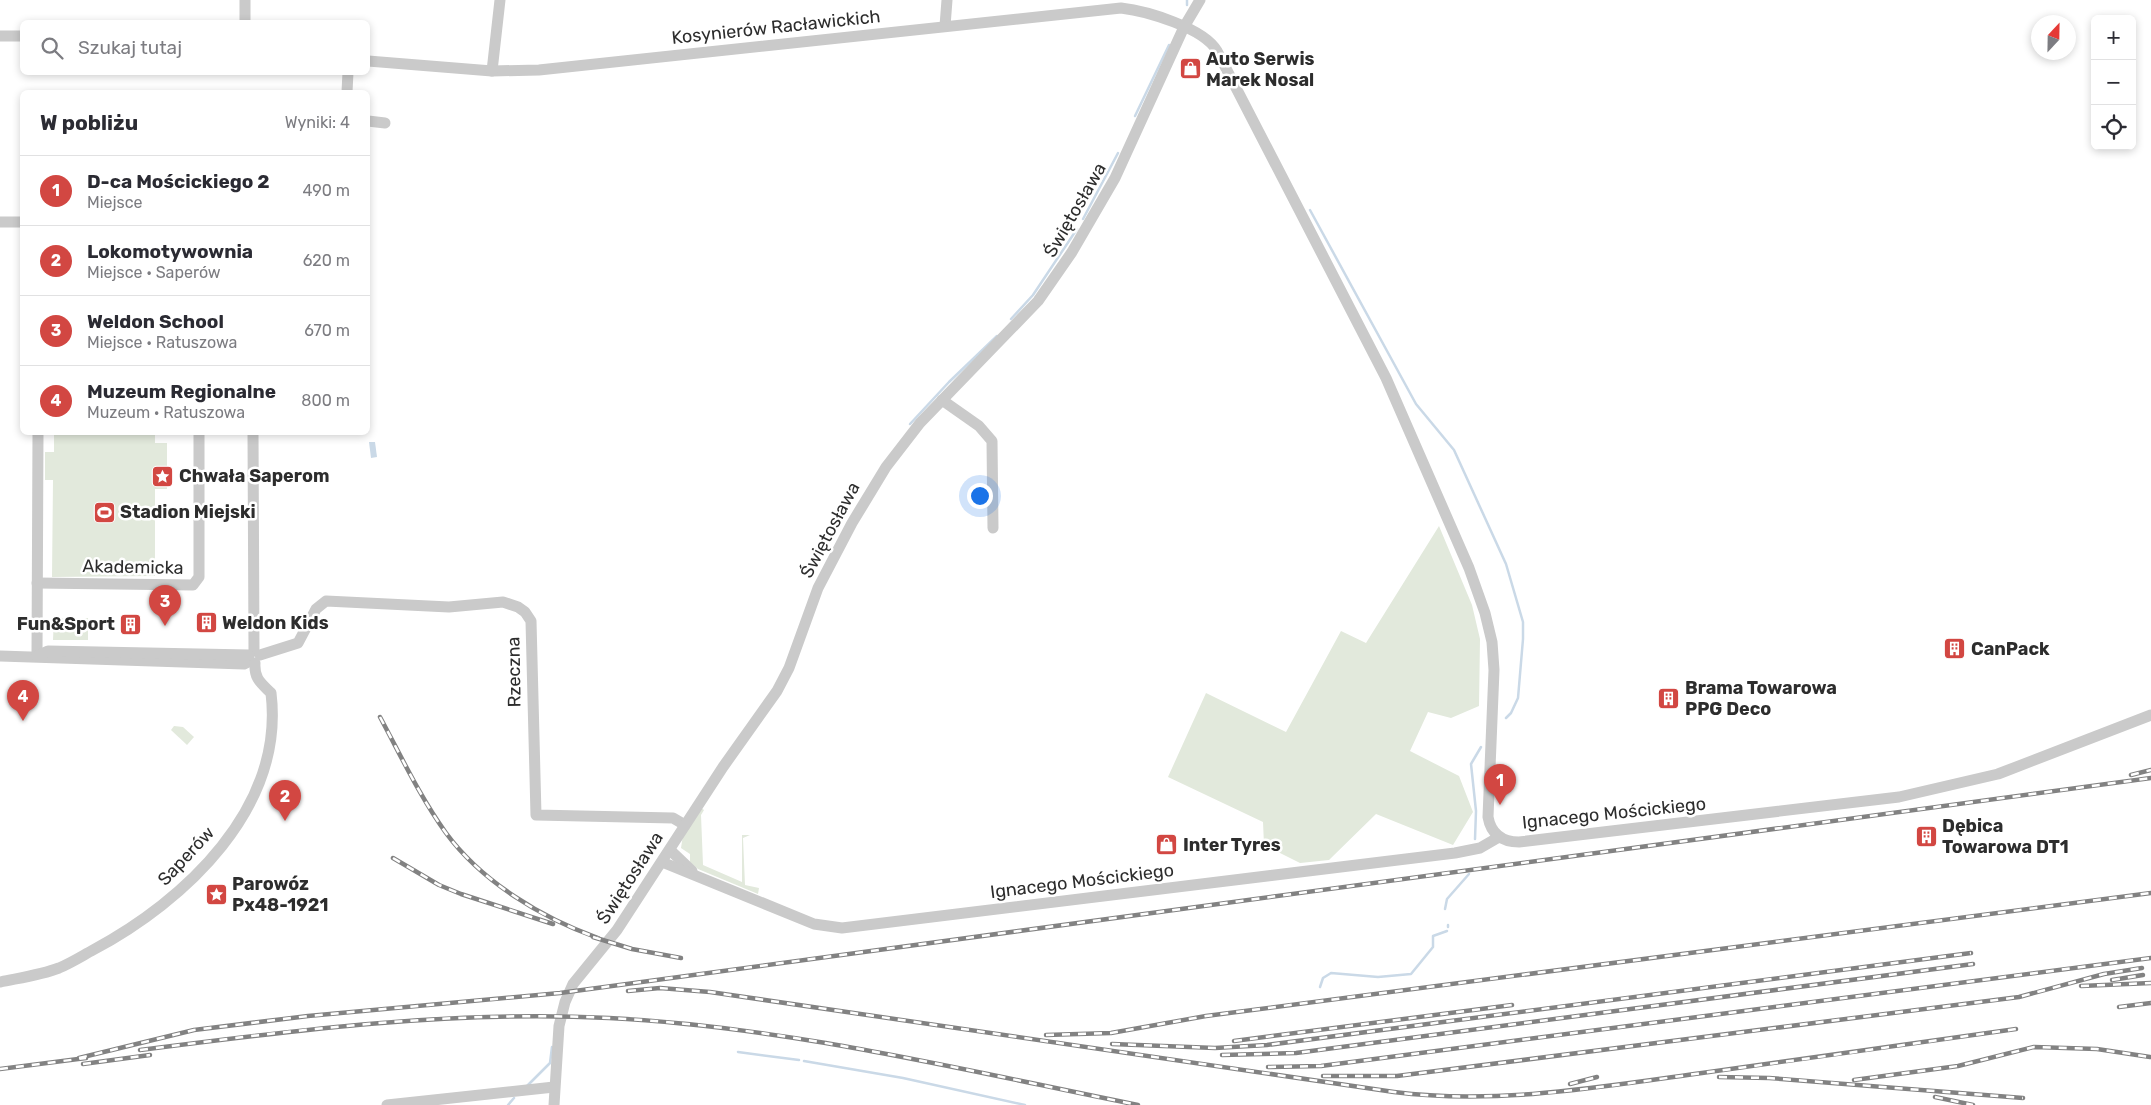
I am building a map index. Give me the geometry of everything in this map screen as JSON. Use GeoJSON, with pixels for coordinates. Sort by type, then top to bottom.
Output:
{"type":"FeatureCollection","features":[{"type":"Feature","properties":{"kind":"street"},"geometry":{"type":"LineString","coordinates":[[245,0],[245,20]]}},
{"type":"Feature","properties":{"kind":"street"},"geometry":{"type":"LineString","coordinates":[[492,71],[500,0]]}},
{"type":"Feature","properties":{"kind":"street"},"geometry":{"type":"LineString","coordinates":[[945,26],[947,0]]}},
{"type":"Feature","properties":{"kind":"street","name":"Świętosława"},"geometry":{"type":"LineString","coordinates":[[554,1105],[559,1026],[569,991],[580,972],[617,931],[685,825],[782,682],[812,602],[868,495],[908,437],[1025,315],[1072,252],[1115,178],[1184,28],[1200,0]]}},
{"type":"Feature","properties":{"kind":"street","name":"Kosynierów Racławickich"},"geometry":{"type":"LineString","coordinates":[[370,61],[492,71],[538,70],[1121,8],[1148,13],[1210,40],[1290,195],[1361,326],[1469,568],[1486,613],[1492,642],[1494,677],[1488,817],[1491,829],[1498,837]]}},
{"type":"Feature","properties":{"kind":"street"},"geometry":{"type":"LineString","coordinates":[[0,36],[20,36]]}},
{"type":"Feature","properties":{"kind":"street"},"geometry":{"type":"LineString","coordinates":[[347,90],[348,75]]}},
{"type":"Feature","properties":{"kind":"street"},"geometry":{"type":"LineString","coordinates":[[370,121],[385,123]]}},
{"type":"Feature","properties":{"kind":"street"},"geometry":{"type":"LineString","coordinates":[[0,222],[20,222]]}},
{"type":"Feature","properties":{"kind":"street"},"geometry":{"type":"LineString","coordinates":[[942,400],[979,426],[992,441],[993,528]]}},
{"type":"Feature","properties":{"kind":"street"},"geometry":{"type":"LineString","coordinates":[[37,656],[38,435]]}},
{"type":"Feature","properties":{"kind":"street","name":"Akademicka"},"geometry":{"type":"LineString","coordinates":[[37,583],[193,585],[196,583],[199,577],[199,435]]}},
{"type":"Feature","properties":{"kind":"street","name":"Saperów"},"geometry":{"type":"LineString","coordinates":[[0,982],[60,968],[139,923],[173,898],[223,844],[252,798],[270,747],[272,721],[272,693],[254,675],[253,435]]}},
{"type":"Feature","properties":{"kind":"street","name":"Rzeczna"},"geometry":{"type":"LineString","coordinates":[[254,657],[298,643],[316,610],[326,602],[449,607],[510,603],[525,612],[531,621],[536,815],[673,818],[685,825]]}},
{"type":"Feature","properties":{"kind":"street"},"geometry":{"type":"LineString","coordinates":[[0,656],[37,656],[48,651],[254,657]]}},
{"type":"Feature","properties":{"kind":"street","name":"Ignacego Mościckiego"},"geometry":{"type":"LineString","coordinates":[[662,862],[814,924],[842,928],[1455,853],[1480,848],[1498,837],[1506,841],[1519,842],[1899,797],[1998,774],[2151,715]]}},
{"type":"Feature","properties":{"kind":"street","name":"Ignacego Mościckiego"},"geometry":{"type":"LineString","coordinates":[[670,850],[695,875]]}},
{"type":"Feature","properties":{"kind":"street"},"geometry":{"type":"LineString","coordinates":[[387,1105],[554,1087]]}},
{"type":"Feature","properties":{"kind":"shaded area","name":"Stadion Miejski"},"geometry":{"type":"Polygon","coordinates":[[[54,435],[155,435],[155,443],[167,443],[167,489],[155,489],[155,576],[52,577],[53,480],[45,480],[45,452],[54,452],[54,435]]]}},
{"type":"Feature","properties":{"kind":"shaded area"},"geometry":{"type":"Polygon","coordinates":[[[1439,526],[1472,605],[1480,639],[1479,706],[1451,718],[1428,712],[1410,751],[1459,776],[1473,812],[1453,845],[1376,814],[1329,860],[1300,863],[1264,845],[1263,822],[1168,777],[1206,693],[1286,732],[1341,631],[1366,643],[1439,526]]]}},
{"type":"Feature","properties":{"kind":"shaded area"},"geometry":{"type":"Polygon","coordinates":[[[54,618],[88,618],[88,640],[53,640],[54,618]]]}},
{"type":"Feature","properties":{"kind":"shaded area"},"geometry":{"type":"Polygon","coordinates":[[[174,726],[183,727],[194,737],[187,745],[171,730],[174,726]]]}},
{"type":"Feature","properties":{"kind":"shaded area"},"geometry":{"type":"Polygon","coordinates":[[[701,808],[704,810],[701,815],[703,865],[742,882],[742,835],[750,835],[743,838],[745,885],[759,888],[758,894],[698,869],[690,862],[690,854],[681,848],[683,835],[701,808]]]}},
{"type":"Feature","properties":{"kind":"water"},"geometry":{"type":"Polygon","coordinates":[[[369,442],[375,442],[377,457],[371,458],[369,442]]]}},
{"type":"Feature","properties":{"kind":"waterway"},"geometry":{"type":"LineString","coordinates":[[1187,0],[1187,5]]}},
{"type":"Feature","properties":{"kind":"waterway"},"geometry":{"type":"LineString","coordinates":[[1135,116],[1169,45]]}},
{"type":"Feature","properties":{"kind":"waterway"},"geometry":{"type":"LineString","coordinates":[[1083,219],[1118,153]]}},
{"type":"Feature","properties":{"kind":"waterway"},"geometry":{"type":"LineString","coordinates":[[1310,210],[1416,404],[1454,450],[1506,564],[1523,622],[1518,698],[1511,713],[1506,718]]}},
{"type":"Feature","properties":{"kind":"waterway"},"geometry":{"type":"LineString","coordinates":[[1011,319],[1033,295],[1077,229]]}},
{"type":"Feature","properties":{"kind":"waterway"},"geometry":{"type":"LineString","coordinates":[[910,424],[949,382],[997,336]]}},
{"type":"Feature","properties":{"kind":"waterway"},"geometry":{"type":"LineString","coordinates":[[1475,839],[1476,811],[1471,764],[1481,747]]}},
{"type":"Feature","properties":{"kind":"waterway"},"geometry":{"type":"LineString","coordinates":[[1445,909],[1447,899],[1469,874]]}},
{"type":"Feature","properties":{"kind":"waterway"},"geometry":{"type":"LineString","coordinates":[[1320,987],[1323,978],[1331,973],[1378,977],[1411,974],[1433,947],[1433,936],[1447,931]]}},
{"type":"Feature","properties":{"kind":"waterway"},"geometry":{"type":"LineString","coordinates":[[527,1086],[550,1063],[552,1047]]}},
{"type":"Feature","properties":{"kind":"waterway"},"geometry":{"type":"LineString","coordinates":[[738,1052],[799,1060]]}},
{"type":"Feature","properties":{"kind":"waterway"},"geometry":{"type":"LineString","coordinates":[[804,1061],[903,1078],[1025,1105]]}},
{"type":"Feature","properties":{"kind":"waterway"},"geometry":{"type":"LineString","coordinates":[[508,1105],[514,1098]]}},
{"type":"Feature","properties":{"kind":"railway"},"geometry":{"type":"LineString","coordinates":[[380,717],[428,805],[446,833],[461,851],[495,882],[535,909],[577,930],[598,938]]}},
{"type":"Feature","properties":{"kind":"railway"},"geometry":{"type":"LineString","coordinates":[[2131,775],[2151,770]]}},
{"type":"Feature","properties":{"kind":"railway"},"geometry":{"type":"LineString","coordinates":[[79,1058],[194,1030],[308,1016],[560,993],[2151,778]]}},
{"type":"Feature","properties":{"kind":"railway"},"geometry":{"type":"LineString","coordinates":[[393,858],[439,885],[553,924]]}},
{"type":"Feature","properties":{"kind":"railway"},"geometry":{"type":"LineString","coordinates":[[1046,1035],[1111,1033],[1206,1016],[2151,893]]}},
{"type":"Feature","properties":{"kind":"railway"},"geometry":{"type":"LineString","coordinates":[[593,937],[632,949],[681,958]]}},
{"type":"Feature","properties":{"kind":"railway"},"geometry":{"type":"LineString","coordinates":[[1112,1044],[1215,1048],[1267,1045],[1971,953]]}},
{"type":"Feature","properties":{"kind":"railway"},"geometry":{"type":"LineString","coordinates":[[1268,1067],[1321,1066],[2151,958]]}},
{"type":"Feature","properties":{"kind":"railway"},"geometry":{"type":"LineString","coordinates":[[1222,1055],[1296,1053],[1973,964]]}},
{"type":"Feature","properties":{"kind":"railway"},"geometry":{"type":"LineString","coordinates":[[1323,1076],[1397,1076],[2019,997],[2104,974],[2142,968]]}},
{"type":"Feature","properties":{"kind":"railway"},"geometry":{"type":"LineString","coordinates":[[2112,980],[2143,975]]}},
{"type":"Feature","properties":{"kind":"railway"},"geometry":{"type":"LineString","coordinates":[[2081,986],[2151,983]]}},
{"type":"Feature","properties":{"kind":"railway"},"geometry":{"type":"LineString","coordinates":[[628,991],[660,988],[710,992],[1394,1092],[1432,1095],[1510,1095],[1587,1089],[2016,1029]]}},
{"type":"Feature","properties":{"kind":"railway"},"geometry":{"type":"LineString","coordinates":[[2119,1007],[2151,1003]]}},
{"type":"Feature","properties":{"kind":"railway"},"geometry":{"type":"LineString","coordinates":[[1234,1041],[1512,1005]]}},
{"type":"Feature","properties":{"kind":"railway"},"geometry":{"type":"LineString","coordinates":[[140,1050],[257,1035],[432,1019],[550,1016],[609,1018],[743,1030],[809,1040],[941,1064],[1138,1105]]}},
{"type":"Feature","properties":{"kind":"railway"},"geometry":{"type":"LineString","coordinates":[[1854,1080],[1958,1066],[2034,1047],[2097,1049],[2150,1057]]}},
{"type":"Feature","properties":{"kind":"railway"},"geometry":{"type":"LineString","coordinates":[[83,1064],[150,1055]]}},
{"type":"Feature","properties":{"kind":"railway"},"geometry":{"type":"LineString","coordinates":[[0,1069],[86,1058]]}},
{"type":"Feature","properties":{"kind":"railway"},"geometry":{"type":"LineString","coordinates":[[1570,1084],[1597,1077]]}},
{"type":"Feature","properties":{"kind":"railway"},"geometry":{"type":"LineString","coordinates":[[1719,1077],[1769,1078],[2023,1098]]}},
{"type":"Feature","properties":{"kind":"railway"},"geometry":{"type":"LineString","coordinates":[[1935,1097],[1973,1105]]}},
{"type":"Feature","properties":{"kind":"place","name":"Auto Serwis Marek Nosal"},"geometry":{"type":"Point","coordinates":[1190,69]}},
{"type":"Feature","properties":{"kind":"place","name":"Chwała Saperom"},"geometry":{"type":"Point","coordinates":[163,476]}},
{"type":"Feature","properties":{"kind":"place","name":"Stadion Miejski"},"geometry":{"type":"Point","coordinates":[104,512]}},
{"type":"Feature","properties":{"kind":"place","name":"Weldon Kids"},"geometry":{"type":"Point","coordinates":[206,623]}},
{"type":"Feature","properties":{"kind":"place","name":"Fun&Sport"},"geometry":{"type":"Point","coordinates":[131,624]}},
{"type":"Feature","properties":{"kind":"place","name":"Weldon School"},"geometry":{"type":"Point","coordinates":[165,626]}},
{"type":"Feature","properties":{"kind":"place","name":"CanPack"},"geometry":{"type":"Point","coordinates":[1955,649]}},
{"type":"Feature","properties":{"kind":"place","name":"Brama Towarowa PPG Deco"},"geometry":{"type":"Point","coordinates":[1669,698]}},
{"type":"Feature","properties":{"kind":"place","name":"Muzeum Regionalne"},"geometry":{"type":"Point","coordinates":[23,721]}},
{"type":"Feature","properties":{"kind":"place","name":"D-ca Mościckiego 2"},"geometry":{"type":"Point","coordinates":[1500,805]}},
{"type":"Feature","properties":{"kind":"place","name":"Lokomotywownia"},"geometry":{"type":"Point","coordinates":[285,821]}},
{"type":"Feature","properties":{"kind":"place","name":"Dębica Towarowa DT1"},"geometry":{"type":"Point","coordinates":[1926,836]}},
{"type":"Feature","properties":{"kind":"place","name":"Inter Tyres"},"geometry":{"type":"Point","coordinates":[1167,845]}},
{"type":"Feature","properties":{"kind":"place","name":"Parowóz Px48-1921"},"geometry":{"type":"Point","coordinates":[216,894]}}]}
